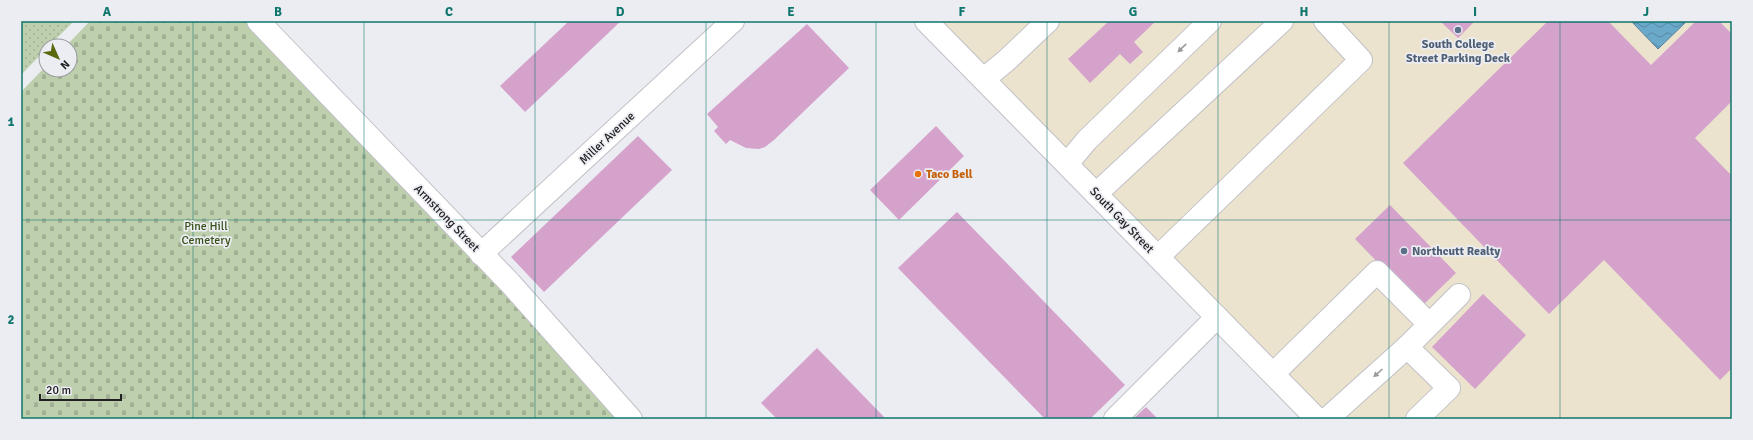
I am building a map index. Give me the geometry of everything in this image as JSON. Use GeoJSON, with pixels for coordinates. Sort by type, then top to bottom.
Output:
{"type":"FeatureCollection","features":[{"type":"Feature","properties":{"kind":"street","name":"Armstrong Street"},"geometry":{"type":"LineString","coordinates":[[258,21],[510,283],[631,419]]}},
{"type":"Feature","properties":{"kind":"street","name":"Miller Avenue"},"geometry":{"type":"LineString","coordinates":[[481,254],[732,21]]}},
{"type":"Feature","properties":{"kind":"street","name":"South Gay Street"},"geometry":{"type":"LineString","coordinates":[[926,21],[1317,419]]}},
{"type":"Feature","properties":{"kind":"street"},"geometry":{"type":"LineString","coordinates":[[984,79],[1007,60],[1048,21]]}},
{"type":"Feature","properties":{"kind":"street"},"geometry":{"type":"LineString","coordinates":[[1067,164],[1087,140],[1210,21]]}},
{"type":"Feature","properties":{"kind":"street"},"geometry":{"type":"LineString","coordinates":[[1096,194],[1282,21]]}},
{"type":"Feature","properties":{"kind":"street"},"geometry":{"type":"LineString","coordinates":[[1158,257],[1361,60],[1325,21]]}},
{"type":"Feature","properties":{"kind":"street"},"geometry":{"type":"LineString","coordinates":[[1273,374],[1377,272],[1429,324]]}},
{"type":"Feature","properties":{"kind":"street"},"geometry":{"type":"LineString","coordinates":[[1327,419],[1407,347],[1459,295]]}},
{"type":"Feature","properties":{"kind":"street"},"geometry":{"type":"LineString","coordinates":[[1115,419],[1217,317]]}},
{"type":"Feature","properties":{"kind":"street"},"geometry":{"type":"LineString","coordinates":[[1407,347],[1449,388],[1417,419]]}},
{"type":"Feature","properties":{"kind":"shaded area"},"geometry":{"type":"Polygon","coordinates":[[[926,21],[1732,21],[1732,419],[1317,419],[926,21]]]}},
{"type":"Feature","properties":{"kind":"green space"},"geometry":{"type":"Polygon","coordinates":[[[21,21],[74,21],[57,38],[38,38],[38,57],[21,75],[21,21]]]}},
{"type":"Feature","properties":{"kind":"green space","name":"Pine Hill Cemetery"},"geometry":{"type":"Polygon","coordinates":[[[90,21],[258,21],[631,419],[21,419],[21,92],[38,74],[38,78],[78,78],[78,38],[74,38],[90,21]]]}},
{"type":"Feature","properties":{"kind":"water"},"geometry":{"type":"Polygon","coordinates":[[[1631,21],[1687,21],[1658,49],[1631,21]]]}},
{"type":"Feature","properties":{"kind":"building"},"geometry":{"type":"Polygon","coordinates":[[[569,21],[621,21],[525,112],[500,86],[569,21]]]}},
{"type":"Feature","properties":{"kind":"building"},"geometry":{"type":"Polygon","coordinates":[[[1109,21],[1156,21],[1134,42],[1143,52],[1130,64],[1120,54],[1090,83],[1068,59],[1109,21]]]}},
{"type":"Feature","properties":{"kind":"building","name":"South College Street Parking Deck"},"geometry":{"type":"Polygon","coordinates":[[[1440,21],[1475,21],[1458,38],[1440,21]]]}},
{"type":"Feature","properties":{"kind":"building"},"geometry":{"type":"Polygon","coordinates":[[[1548,21],[1608,21],[1651,65],[1696,21],[1719,21],[1732,34],[1732,101],[1695,138],[1732,176],[1732,368],[1720,380],[1604,260],[1549,314],[1403,163],[1548,21]]]}},
{"type":"Feature","properties":{"kind":"building"},"geometry":{"type":"Polygon","coordinates":[[[807,24],[849,68],[765,147],[759,149],[746,148],[730,140],[726,144],[714,131],[718,127],[707,114],[807,24]]]}},
{"type":"Feature","properties":{"kind":"building"},"geometry":{"type":"Polygon","coordinates":[[[936,126],[964,156],[899,220],[870,190],[936,126]]]}},
{"type":"Feature","properties":{"kind":"building"},"geometry":{"type":"Polygon","coordinates":[[[638,136],[672,170],[544,292],[511,257],[638,136]]]}},
{"type":"Feature","properties":{"kind":"building"},"geometry":{"type":"Polygon","coordinates":[[[1390,205],[1456,273],[1421,307],[1355,239],[1390,205]]]}},
{"type":"Feature","properties":{"kind":"building"},"geometry":{"type":"Polygon","coordinates":[[[957,212],[1125,385],[1090,419],[1045,419],[898,268],[957,212]]]}},
{"type":"Feature","properties":{"kind":"building"},"geometry":{"type":"Polygon","coordinates":[[[1483,294],[1526,335],[1475,389],[1432,347],[1483,294]]]}},
{"type":"Feature","properties":{"kind":"building"},"geometry":{"type":"Polygon","coordinates":[[[817,348],[886,419],[777,419],[761,403],[817,348]]]}},
{"type":"Feature","properties":{"kind":"building"},"geometry":{"type":"Polygon","coordinates":[[[1146,407],[1158,419],[1133,419],[1146,407]]]}},
{"type":"Feature","properties":{"kind":"place","name":"South College Street Parking Deck"},"geometry":{"type":"Point","coordinates":[1458,30]}},
{"type":"Feature","properties":{"kind":"place","name":"Taco Bell"},"geometry":{"type":"Point","coordinates":[918,174]}},
{"type":"Feature","properties":{"kind":"place","name":"Northcutt Realty"},"geometry":{"type":"Point","coordinates":[1404,251]}}]}
